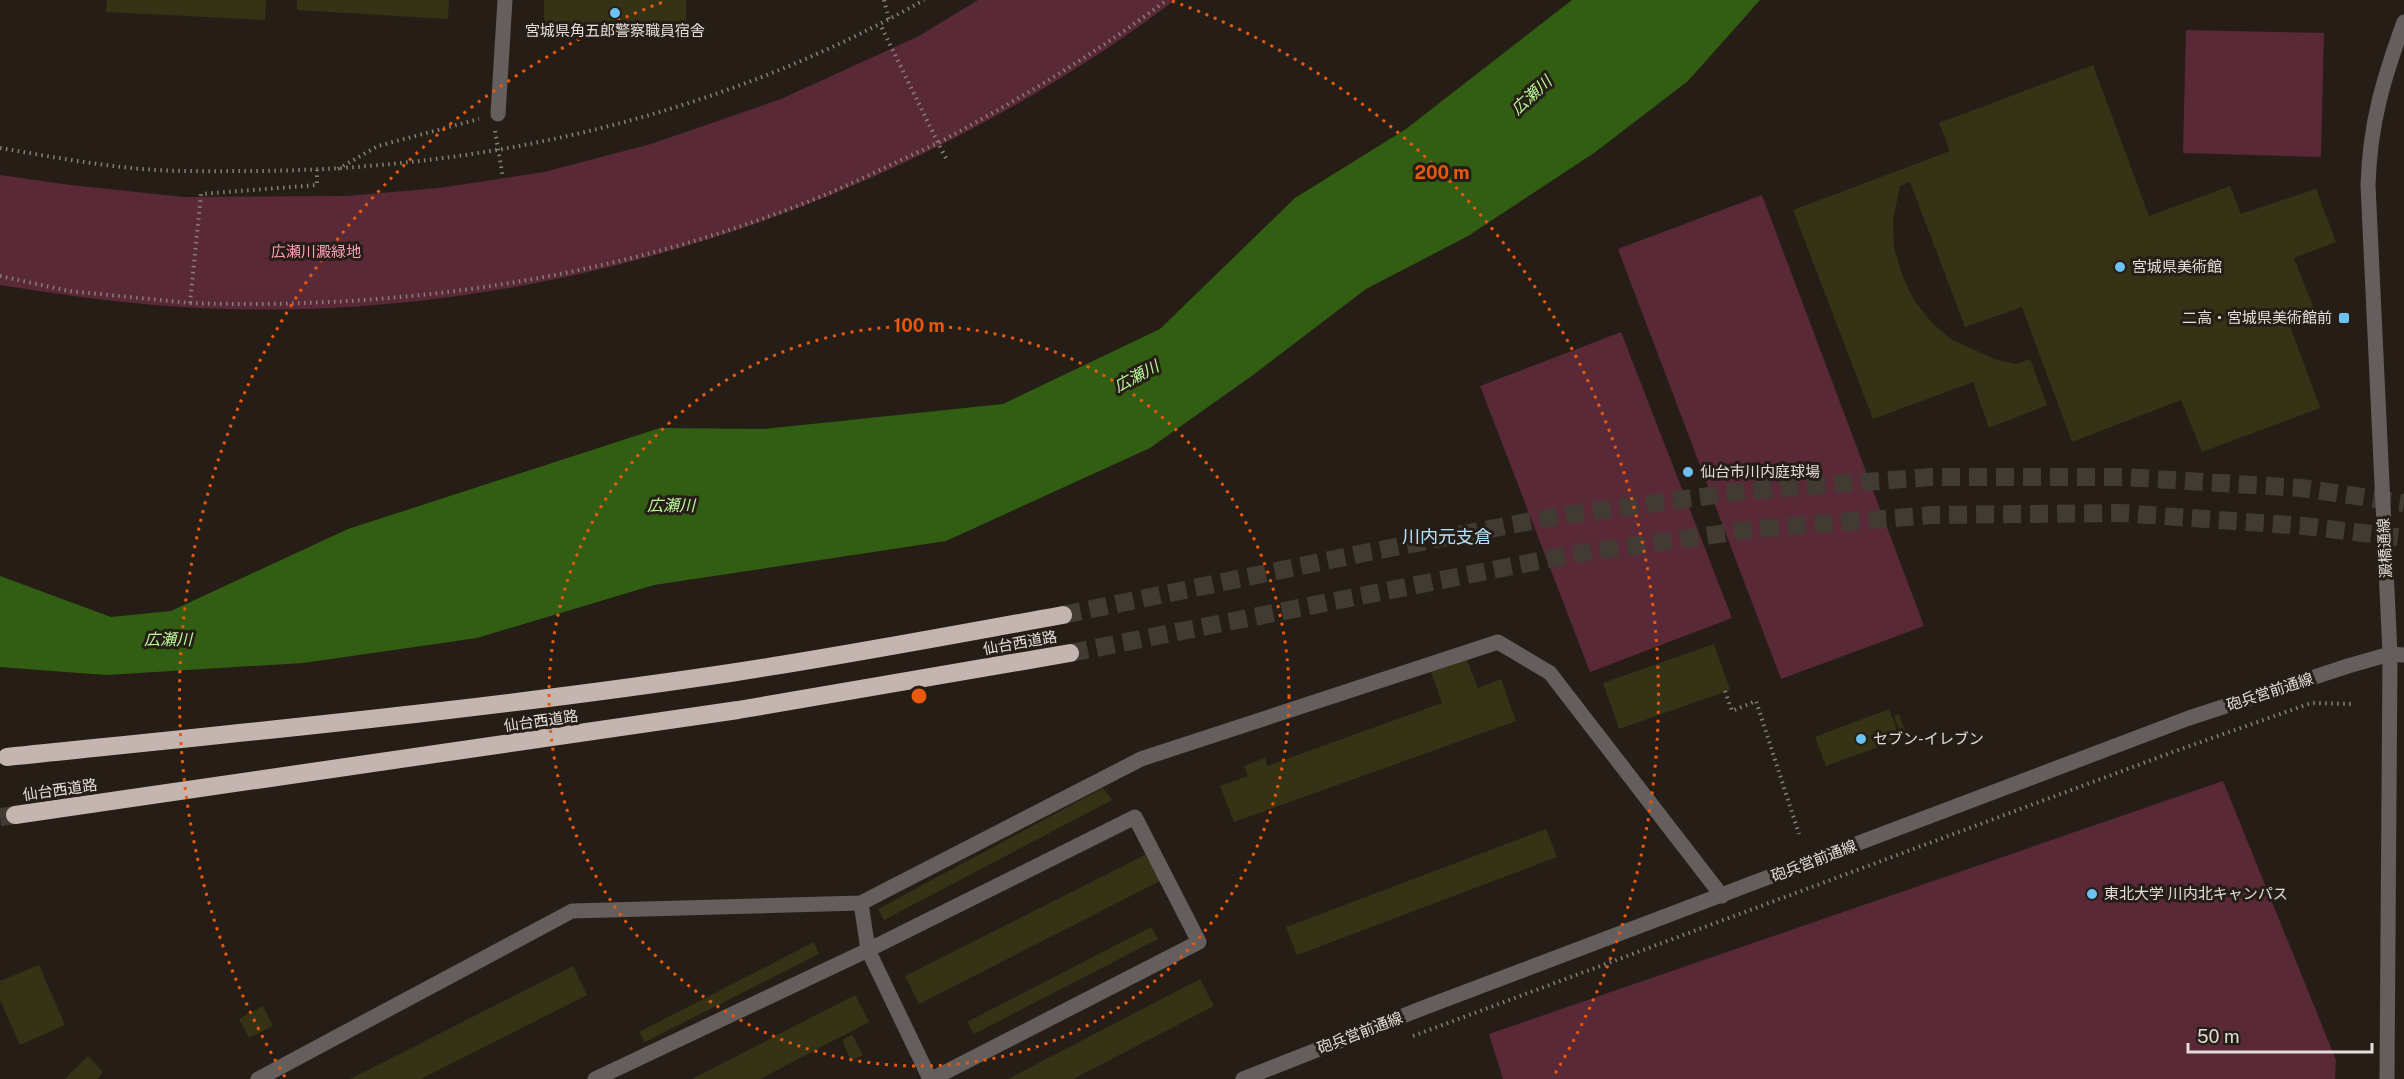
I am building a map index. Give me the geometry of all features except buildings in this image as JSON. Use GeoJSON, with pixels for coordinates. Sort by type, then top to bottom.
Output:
{"type":"FeatureCollection","features":[{"type":"Feature","properties":{"kind":"highway","name":"仙台西道路"},"geometry":{"type":"LineString","coordinates":[[7,757],[395,718],[578,695],[732,673],[1063,615]]}},
{"type":"Feature","properties":{"kind":"highway","name":"仙台西道路"},"geometry":{"type":"LineString","coordinates":[[15,815],[627,727],[1070,653]]}},
{"type":"Feature","properties":{"kind":"street"},"geometry":{"type":"LineString","coordinates":[[498,114],[505,0]]}},
{"type":"Feature","properties":{"kind":"street","name":"澱橋通線"},"geometry":{"type":"LineString","coordinates":[[2387,1079],[2397,654],[2368,185],[2374,117],[2404,22]]}},
{"type":"Feature","properties":{"kind":"street"},"geometry":{"type":"LineString","coordinates":[[258,1079],[572,911],[861,903],[1142,759],[1498,642],[1551,673],[1722,896]]}},
{"type":"Feature","properties":{"kind":"street","name":"砲兵営前通線"},"geometry":{"type":"LineString","coordinates":[[1243,1079],[1423,1008],[2189,718],[2397,654]]}},
{"type":"Feature","properties":{"kind":"street"},"geometry":{"type":"LineString","coordinates":[[595,1079],[868,950],[1135,817],[1199,942],[931,1079],[868,950],[861,903]]}},
{"type":"Feature","properties":{"kind":"path"},"geometry":{"type":"LineString","coordinates":[[884,0],[889,20]]}},
{"type":"Feature","properties":{"kind":"path"},"geometry":{"type":"LineString","coordinates":[[0,148],[142,169],[317,170],[402,164],[581,134],[679,107],[793,64],[889,20],[924,0]]}},
{"type":"Feature","properties":{"kind":"path"},"geometry":{"type":"LineString","coordinates":[[0,276],[69,291],[190,303],[274,305],[422,297],[514,284],[616,262],[706,237],[797,206],[938,143],[1019,100],[1107,44],[1167,0]]}},
{"type":"Feature","properties":{"kind":"path"},"geometry":{"type":"LineString","coordinates":[[880,24],[946,158]]}},
{"type":"Feature","properties":{"kind":"path"},"geometry":{"type":"LineString","coordinates":[[338,169],[378,146],[480,118]]}},
{"type":"Feature","properties":{"kind":"path"},"geometry":{"type":"LineString","coordinates":[[499,148],[503,178]]}},
{"type":"Feature","properties":{"kind":"path"},"geometry":{"type":"LineString","coordinates":[[190,303],[201,194],[317,185],[317,170]]}},
{"type":"Feature","properties":{"kind":"path"},"geometry":{"type":"LineString","coordinates":[[1725,691],[1731,711],[1756,701],[1799,834]]}},
{"type":"Feature","properties":{"kind":"path"},"geometry":{"type":"LineString","coordinates":[[1410,1037],[2290,710],[2311,703],[2355,704]]}},
{"type":"Feature","properties":{"kind":"green space","name":"広瀬川澱緑地"},"geometry":{"type":"Polygon","coordinates":[[[978,0],[1175,0],[1069,73],[956,137],[837,192],[713,238],[587,272],[458,296],[328,308],[174,307],[0,285],[0,175],[184,197],[346,196],[439,188],[544,172],[651,144],[781,99],[919,36],[978,0]]]}},
{"type":"Feature","properties":{"kind":"green space"},"geometry":{"type":"Polygon","coordinates":[[[2186,30],[2324,33],[2321,157],[2183,153],[2186,30]]]}},
{"type":"Feature","properties":{"kind":"green space"},"geometry":{"type":"Polygon","coordinates":[[[1762,195],[1924,626],[1781,679],[1618,249],[1762,195]]]}},
{"type":"Feature","properties":{"kind":"green space"},"geometry":{"type":"Polygon","coordinates":[[[1621,332],[1732,618],[1590,672],[1480,386],[1621,332]]]}},
{"type":"Feature","properties":{"kind":"green space","name":"東北大学 川内北キャンパス"},"geometry":{"type":"Polygon","coordinates":[[[2223,781],[2336,1060],[2335,1079],[1503,1079],[1489,1034],[2223,781]]]}},
{"type":"Feature","properties":{"kind":"water","name":"広瀬川"},"geometry":{"type":"Polygon","coordinates":[[[1572,0],[1760,0],[1688,81],[1594,153],[1468,236],[1366,289],[1253,375],[1150,448],[946,541],[654,585],[477,638],[303,663],[106,675],[0,667],[0,576],[111,617],[171,611],[348,529],[660,428],[764,429],[1003,404],[1160,329],[1295,198],[1406,129],[1572,0]]]}},
{"type":"Feature","properties":{"kind":"tunnel"},"geometry":{"type":"LineString","coordinates":[[1063,615],[1558,516],[1746,491],[1931,477],[2123,477],[2301,488],[2404,503]]}},
{"type":"Feature","properties":{"kind":"tunnel"},"geometry":{"type":"LineString","coordinates":[[1070,653],[1569,555],[1755,529],[1933,515],[2121,513],[2304,526],[2404,538]]}},
{"type":"Feature","properties":{"kind":"tunnel"},"geometry":{"type":"LineString","coordinates":[[0,817],[15,815]]}},
{"type":"Feature","properties":{"kind":"place","name":"宮城県角五郎警察職員宿舎"},"geometry":{"type":"Point","coordinates":[615,13]}},
{"type":"Feature","properties":{"kind":"place","name":"宮城県美術館"},"geometry":{"type":"Point","coordinates":[2120,267]}},
{"type":"Feature","properties":{"kind":"place","name":"二高・宮城県美術館前"},"geometry":{"type":"Point","coordinates":[2344,318]}},
{"type":"Feature","properties":{"kind":"place","name":"仙台市川内庭球場"},"geometry":{"type":"Point","coordinates":[1688,472]}},
{"type":"Feature","properties":{"kind":"place","name":"セブン-イレブン"},"geometry":{"type":"Point","coordinates":[1861,739]}},
{"type":"Feature","properties":{"kind":"place","name":"東北大学 川内北キャンパス"},"geometry":{"type":"Point","coordinates":[2092,894]}},
{"type":"Feature","properties":{"kind":"district","name":"川内元支倉"},"geometry":{"type":"Point","coordinates":[1447,537]}}]}
